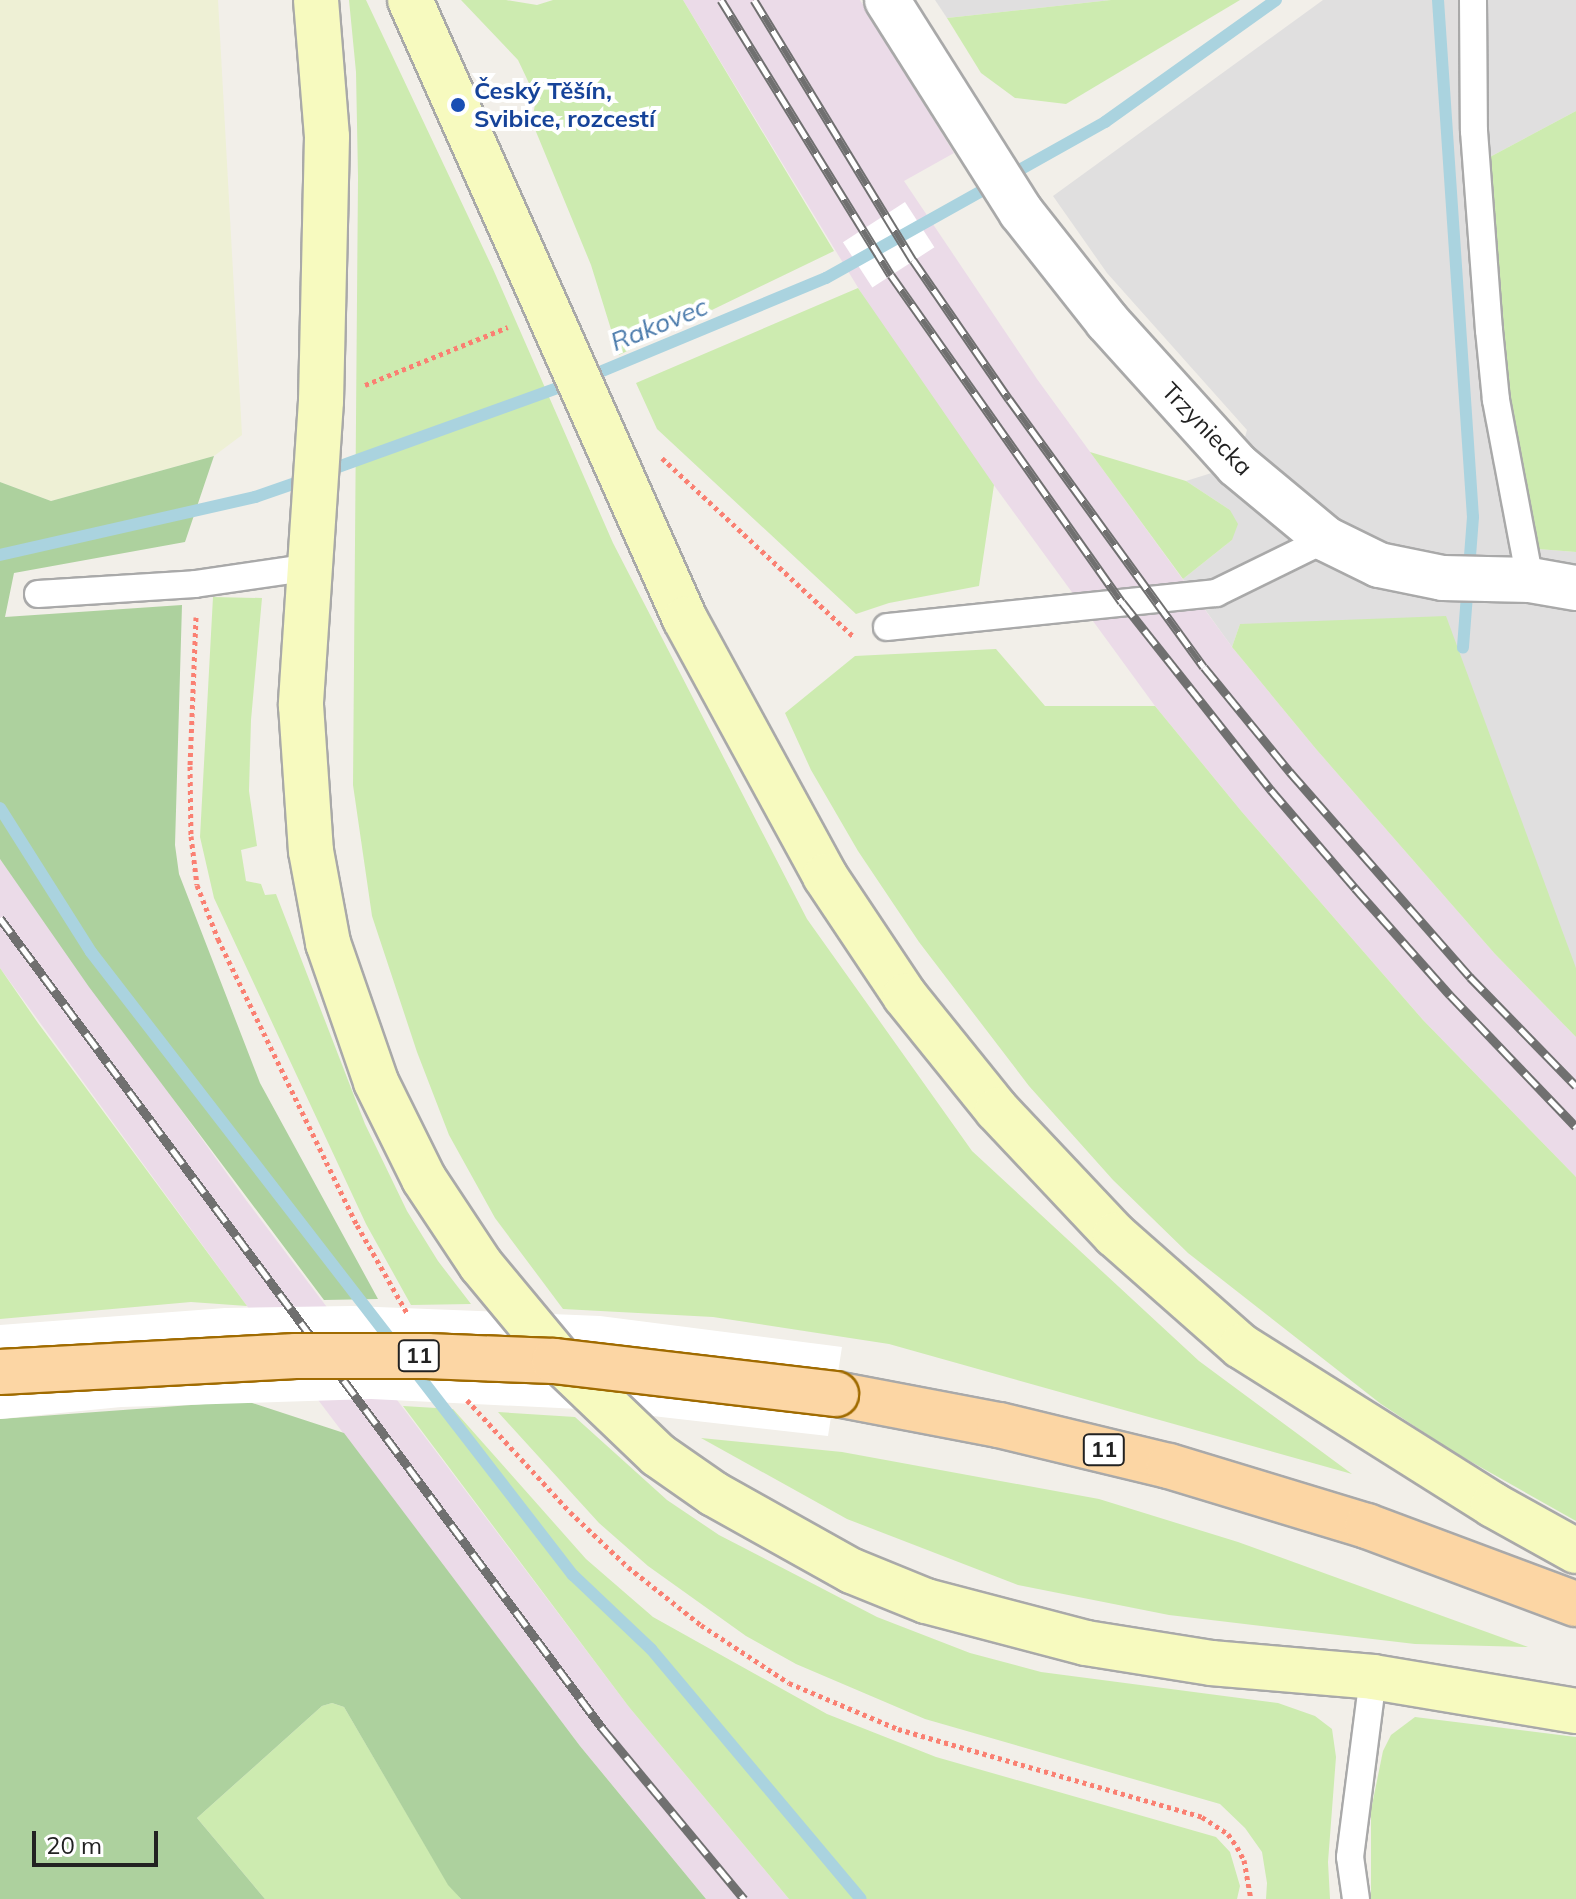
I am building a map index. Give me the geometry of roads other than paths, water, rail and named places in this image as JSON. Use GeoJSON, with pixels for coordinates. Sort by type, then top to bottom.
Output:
{"type":"FeatureCollection","features":[{"type":"Feature","properties":{"kind":"main road"},"geometry":{"type":"LineString","coordinates":[[316,0],[327,137],[320,416],[301,705],[311,851],[328,943],[376,1082],[424,1179],[481,1265],[564,1365],[658,1455],[714,1494],[852,1571],[926,1601],[1086,1643],[1211,1663],[1373,1677],[1576,1711]]}},
{"type":"Feature","properties":{"kind":"main road"},"geometry":{"type":"LineString","coordinates":[[410,0],[685,619],[825,876],[905,996],[997,1110],[1115,1235],[1241,1346],[1493,1505],[1576,1551]]}},
{"type":"Feature","properties":{"kind":"main road","name":"11"},"geometry":{"type":"LineString","coordinates":[[0,1372],[296,1356],[427,1356],[554,1361],[836,1394],[999,1425],[1169,1466],[1367,1526],[1576,1604]]}},
{"type":"Feature","properties":{"kind":"street","name":"Trzyniecka"},"geometry":{"type":"LineString","coordinates":[[887,0],[1021,212],[1107,321],[1237,465],[1326,539],[1379,565],[1443,578],[1514,579]]}},
{"type":"Feature","properties":{"kind":"street"},"geometry":{"type":"LineString","coordinates":[[1514,579],[1576,588]]}},
{"type":"Feature","properties":{"kind":"lane"},"geometry":{"type":"LineString","coordinates":[[1473,0],[1474,131],[1489,330],[1514,579]]}},
{"type":"Feature","properties":{"kind":"lane"},"geometry":{"type":"LineString","coordinates":[[887,627],[1216,593],[1326,539]]}},
{"type":"Feature","properties":{"kind":"lane"},"geometry":{"type":"LineString","coordinates":[[38,594],[195,584],[311,567]]}},
{"type":"Feature","properties":{"kind":"lane"},"geometry":{"type":"LineString","coordinates":[[1356,1899],[1350,1857],[1373,1677]]}},
{"type":"Feature","properties":{"kind":"waterway","name":"Rakovec"},"geometry":{"type":"LineString","coordinates":[[324,472],[583,379],[826,278],[1105,122],[1276,0]]}},
{"type":"Feature","properties":{"kind":"waterway"},"geometry":{"type":"LineString","coordinates":[[1438,0],[1473,517],[1463,648]]}},
{"type":"Feature","properties":{"kind":"waterway","name":"Rakovec"},"geometry":{"type":"LineString","coordinates":[[0,555],[255,497],[307,479]]}},
{"type":"Feature","properties":{"kind":"waterway"},"geometry":{"type":"LineString","coordinates":[[0,808],[91,952],[396,1346]]}},
{"type":"Feature","properties":{"kind":"waterway"},"geometry":{"type":"LineString","coordinates":[[412,1367],[573,1575],[651,1649],[861,1899]]}},
{"type":"Feature","properties":{"kind":"railway"},"geometry":{"type":"LineString","coordinates":[[721,0],[891,275],[1122,602],[1271,790],[1355,888],[1450,995],[1576,1127]]}},
{"type":"Feature","properties":{"kind":"railway"},"geometry":{"type":"LineString","coordinates":[[754,0],[913,260],[1009,399],[1204,667],[1290,772],[1470,977],[1576,1086]]}},
{"type":"Feature","properties":{"kind":"railway"},"geometry":{"type":"LineString","coordinates":[[0,918],[603,1729],[744,1899]]}},
{"type":"Feature","properties":{"kind":"place","name":"Český Těšín, Svibice, rozcestí"},"geometry":{"type":"Point","coordinates":[458,105]}}]}
